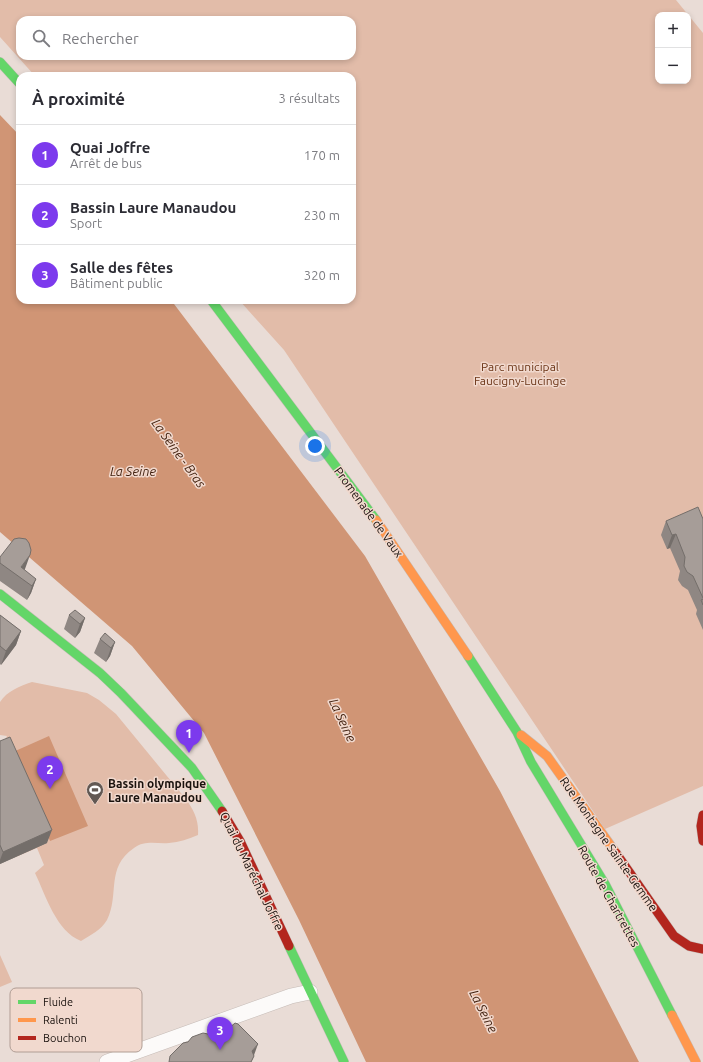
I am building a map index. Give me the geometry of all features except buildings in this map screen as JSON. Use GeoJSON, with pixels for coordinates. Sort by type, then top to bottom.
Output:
{"type":"FeatureCollection","features":[{"type":"Feature","properties":{"kind":"main road"},"geometry":{"type":"LineString","coordinates":[[0,62],[16,80]]}},
{"type":"Feature","properties":{"kind":"main road","name":"Promenade de Vaux"},"geometry":{"type":"LineString","coordinates":[[214,304],[361,499],[456,637],[517,732]]}},
{"type":"Feature","properties":{"kind":"main road","name":"Quai du Maréchal Joffre"},"geometry":{"type":"LineString","coordinates":[[0,594],[100,673],[192,768],[218,804],[240,841],[344,1062]]}},
{"type":"Feature","properties":{"kind":"main road","name":"Rue Montagne Sainte-Gemme"},"geometry":{"type":"LineString","coordinates":[[517,732],[547,756],[674,936],[689,946],[703,949]]}},
{"type":"Feature","properties":{"kind":"main road","name":"Route de Chartrettes"},"geometry":{"type":"LineString","coordinates":[[517,732],[531,762],[605,884],[696,1062]]}},
{"type":"Feature","properties":{"kind":"main road"},"geometry":{"type":"LineString","coordinates":[[703,815],[701,833],[703,841]]}},
{"type":"Feature","properties":{"kind":"street"},"geometry":{"type":"LineString","coordinates":[[142,1049],[291,996],[310,992]]}},
{"type":"Feature","properties":{"kind":"street"},"geometry":{"type":"LineString","coordinates":[[107,1062],[135,1052]]}},
{"type":"Feature","properties":{"kind":"green space","name":"Parc municipal Faucigny-Lucinge"},"geometry":{"type":"Polygon","coordinates":[[[0,0],[676,0],[686,12],[655,12],[655,84],[691,84],[691,18],[703,33],[703,786],[605,829],[284,350],[243,304],[356,304],[356,72],[31,72],[21,60],[356,60],[356,16],[16,16],[16,55],[0,37],[0,0]]]}},
{"type":"Feature","properties":{"kind":"green space","name":"Bassin olympique Laure Manaudou"},"geometry":{"type":"Polygon","coordinates":[[[32,682],[87,693],[99,700],[116,714],[185,798],[193,811],[198,825],[198,835],[173,843],[142,844],[134,848],[125,856],[119,864],[116,873],[113,901],[105,924],[81,941],[72,936],[58,921],[48,902],[35,873],[44,865],[37,848],[11,859],[0,834],[3,744],[7,736],[0,735],[0,702],[10,692],[18,687],[32,682]]]}},
{"type":"Feature","properties":{"kind":"green space"},"geometry":{"type":"Polygon","coordinates":[[[0,955],[12,982],[0,987],[0,955]]]}},
{"type":"Feature","properties":{"kind":"water","name":"La Seine"},"geometry":{"type":"Polygon","coordinates":[[[0,115],[16,132],[16,304],[174,304],[365,556],[500,791],[639,1062],[366,1062],[299,920],[204,733],[132,646],[0,532],[0,115]]]}},
{"type":"Feature","properties":{"kind":"water"},"geometry":{"type":"Polygon","coordinates":[[[49,736],[88,826],[50,841],[13,752],[49,736]]]}},
{"type":"Feature","properties":{"kind":"traffic: fast"},"geometry":{"type":"LineString","coordinates":[[0,62],[16,80]]}},
{"type":"Feature","properties":{"kind":"traffic: fast"},"geometry":{"type":"LineString","coordinates":[[214,304],[376,520]]}},
{"type":"Feature","properties":{"kind":"traffic: fast"},"geometry":{"type":"LineString","coordinates":[[0,594],[100,673],[121,693],[192,768],[222,811]]}},
{"type":"Feature","properties":{"kind":"traffic: fast"},"geometry":{"type":"LineString","coordinates":[[468,656],[517,732],[531,762],[605,884],[672,1015]]}},
{"type":"Feature","properties":{"kind":"traffic: fast"},"geometry":{"type":"LineString","coordinates":[[289,946],[344,1062]]}},
{"type":"Feature","properties":{"kind":"traffic: slow"},"geometry":{"type":"LineString","coordinates":[[376,520],[468,656]]}},
{"type":"Feature","properties":{"kind":"traffic: slow"},"geometry":{"type":"LineString","coordinates":[[521,735],[547,756],[616,853]]}},
{"type":"Feature","properties":{"kind":"traffic: slow"},"geometry":{"type":"LineString","coordinates":[[672,1015],[696,1062]]}},
{"type":"Feature","properties":{"kind":"traffic: jam"},"geometry":{"type":"LineString","coordinates":[[222,811],[240,841],[289,946]]}},
{"type":"Feature","properties":{"kind":"traffic: jam"},"geometry":{"type":"LineString","coordinates":[[703,815],[701,826],[703,841]]}},
{"type":"Feature","properties":{"kind":"traffic: jam"},"geometry":{"type":"LineString","coordinates":[[616,853],[674,936],[689,946],[703,949]]}},
{"type":"Feature","properties":{"kind":"place","name":"Quai Joffre"},"geometry":{"type":"Point","coordinates":[189,753]}},
{"type":"Feature","properties":{"kind":"place","name":"Bassin Laure Manaudou"},"geometry":{"type":"Point","coordinates":[50,789]}},
{"type":"Feature","properties":{"kind":"place","name":"Bassin olympique Laure Manaudou"},"geometry":{"type":"Point","coordinates":[95,805]}},
{"type":"Feature","properties":{"kind":"place","name":"Salle des fêtes"},"geometry":{"type":"Point","coordinates":[220,1050]}},
{"type":"Feature","properties":{"kind":"water label","name":"La Seine - Bras"},"geometry":{"type":"Point","coordinates":[179,453]}}]}
